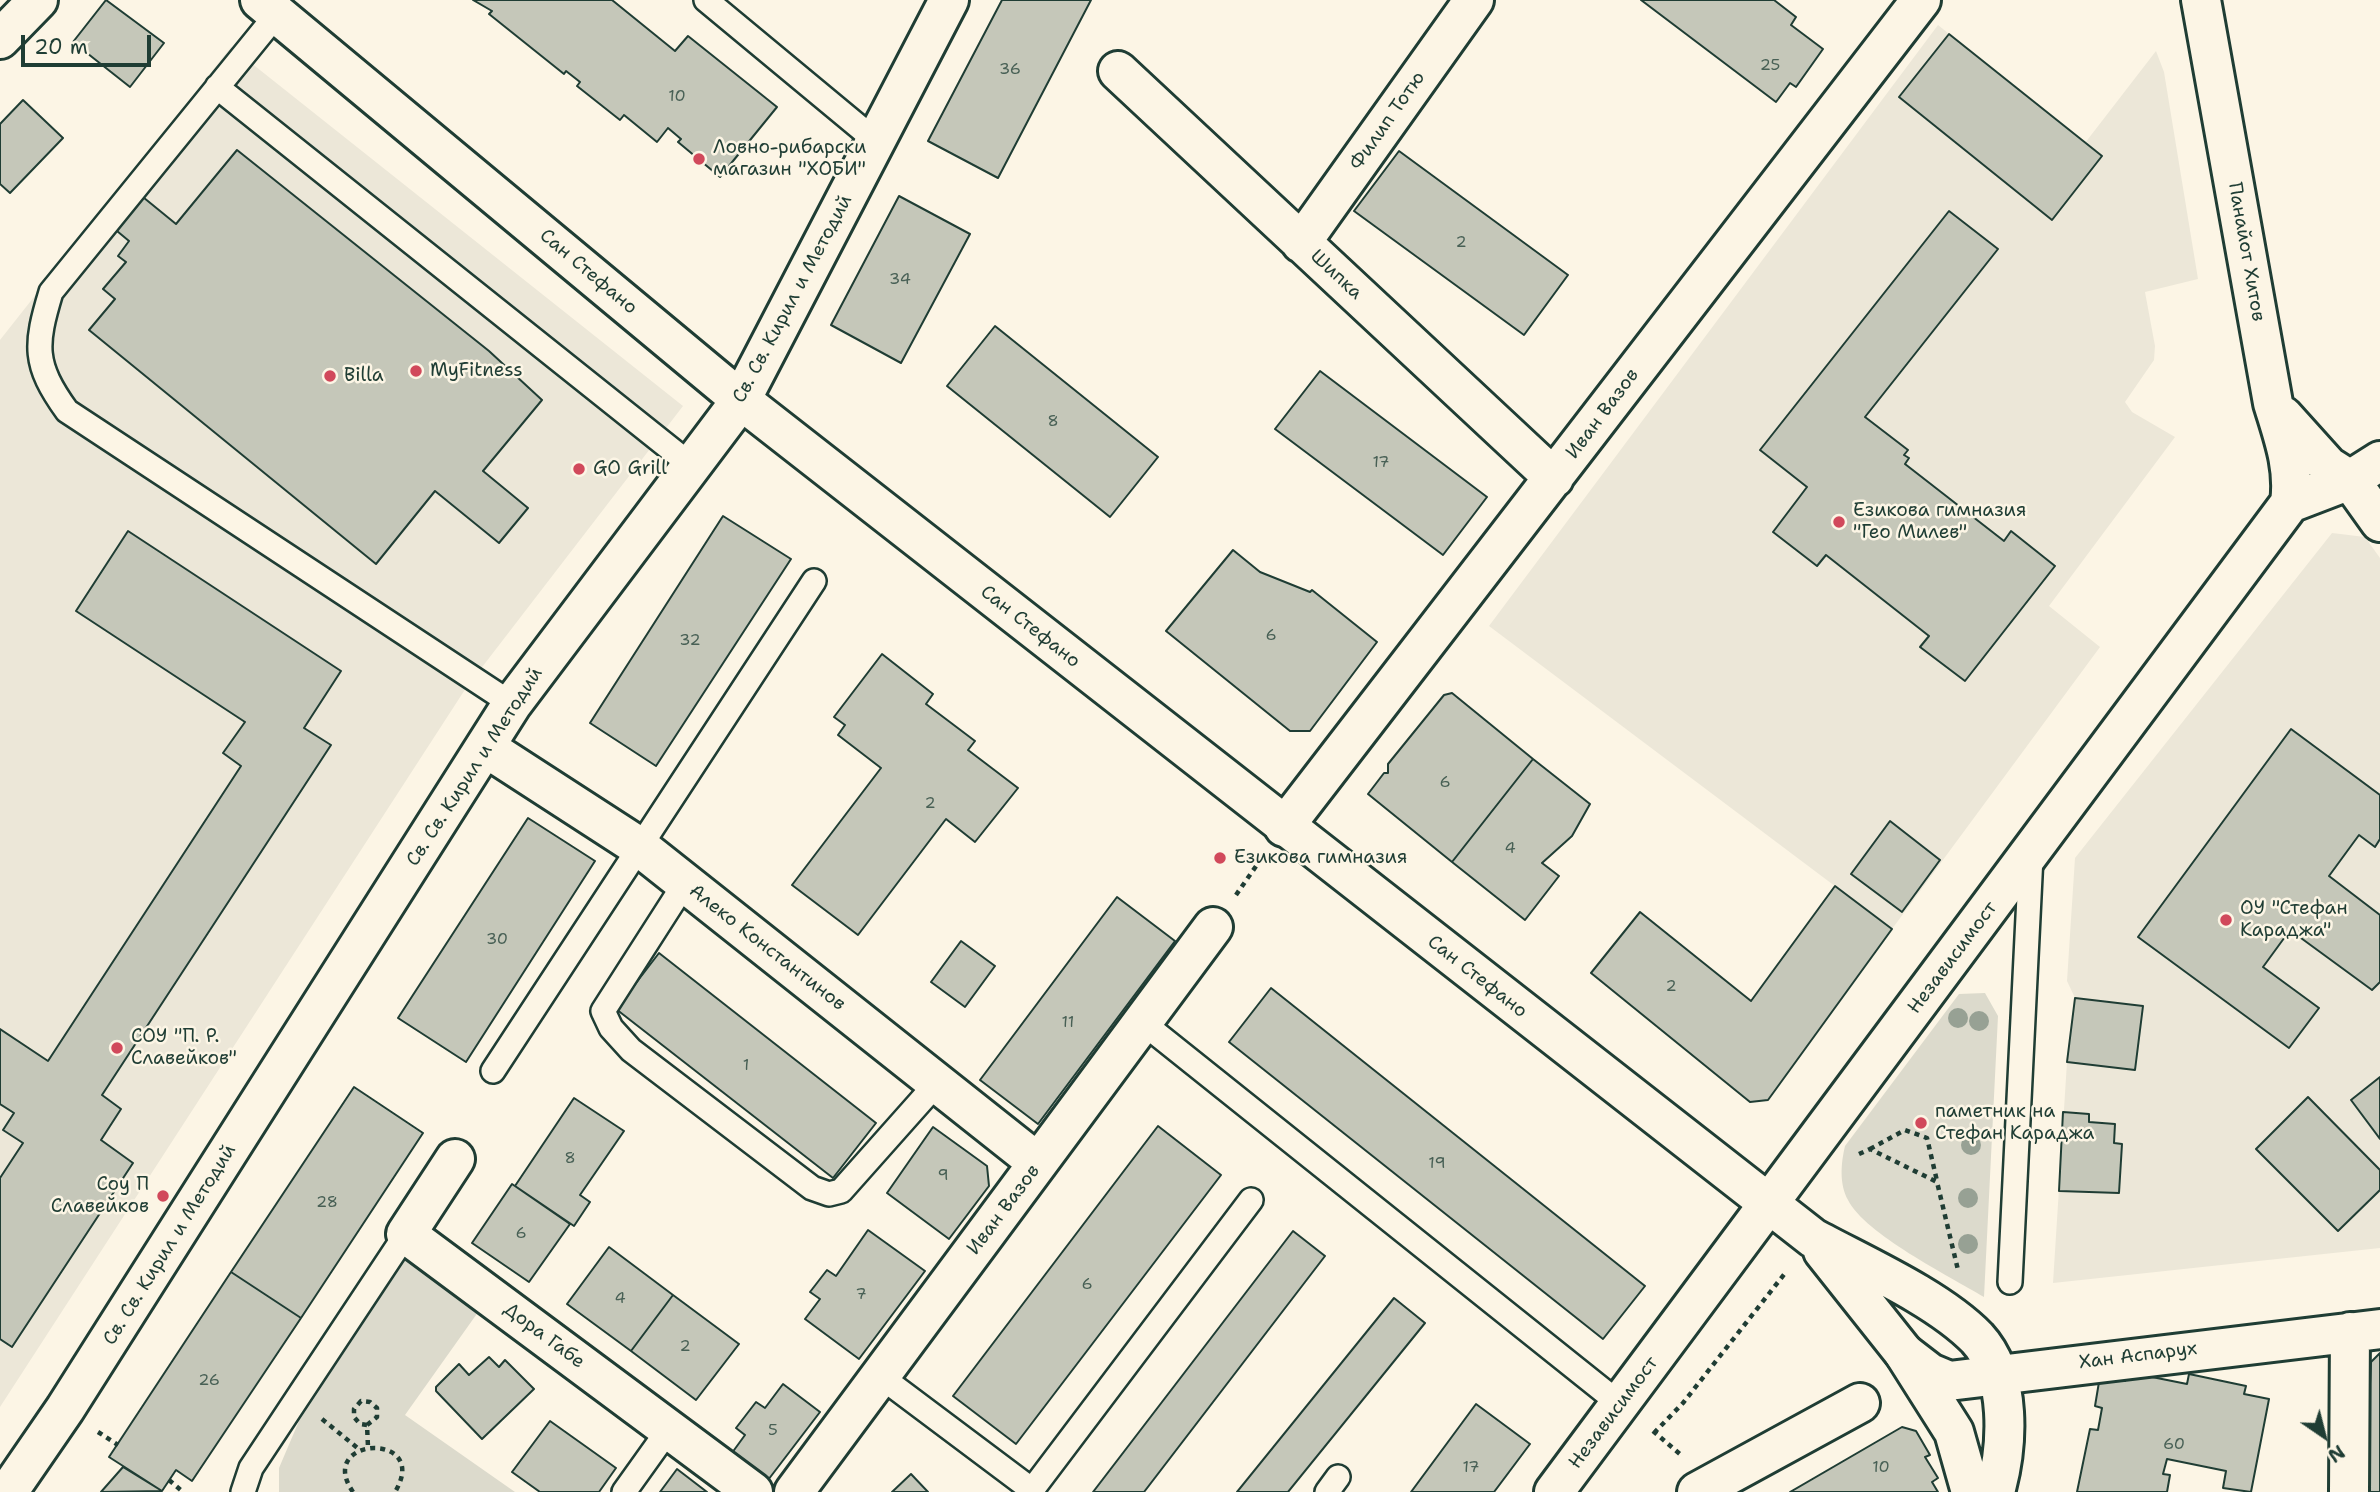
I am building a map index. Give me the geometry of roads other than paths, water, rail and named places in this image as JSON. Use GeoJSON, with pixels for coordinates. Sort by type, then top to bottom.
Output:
{"type":"FeatureCollection","features":[{"type":"Feature","properties":{"kind":"street"},"geometry":{"type":"LineString","coordinates":[[0,39],[38,0]]}},
{"type":"Feature","properties":{"kind":"street","name":"Св. Св. Кирил и Методий"},"geometry":{"type":"LineString","coordinates":[[8,1492],[65,1409],[512,704],[741,400],[949,0]]}},
{"type":"Feature","properties":{"kind":"street","name":"Филип Тотю"},"geometry":{"type":"LineString","coordinates":[[1301,243],[1474,0]]}},
{"type":"Feature","properties":{"kind":"street","name":"Иван Вазов"},"geometry":{"type":"LineString","coordinates":[[1284,827],[1921,0]]}},
{"type":"Feature","properties":{"kind":"street","name":"Панайот Хитов"},"geometry":{"type":"LineString","coordinates":[[2201,0],[2273,403],[2290,459],[2293,484],[2290,503]]}},
{"type":"Feature","properties":{"kind":"street","name":"Сан Стефано"},"geometry":{"type":"LineString","coordinates":[[268,7],[741,400],[1284,827],[1813,1238],[1900,1284],[1958,1322],[1978,1340],[1997,1373]]}},
{"type":"Feature","properties":{"kind":"street","name":"Шипка"},"geometry":{"type":"LineString","coordinates":[[1118,71],[1554,478]]}},
{"type":"Feature","properties":{"kind":"street"},"geometry":{"type":"LineString","coordinates":[[2273,403],[2310,449],[2328,466],[2365,471]]}},
{"type":"Feature","properties":{"kind":"street"},"geometry":{"type":"LineString","coordinates":[[2290,503],[2365,471]]}},
{"type":"Feature","properties":{"kind":"street"},"geometry":{"type":"LineString","coordinates":[[2365,471],[2380,522]]}},
{"type":"Feature","properties":{"kind":"street","name":"Независимост"},"geometry":{"type":"LineString","coordinates":[[1555,1492],[2290,503]]}},
{"type":"Feature","properties":{"kind":"street","name":"Алеко Константинов"},"geometry":{"type":"LineString","coordinates":[[485,747],[641,848],[1038,1163]]}},
{"type":"Feature","properties":{"kind":"street","name":"Иван Вазов"},"geometry":{"type":"LineString","coordinates":[[794,1492],[1213,927]]}},
{"type":"Feature","properties":{"kind":"street"},"geometry":{"type":"LineString","coordinates":[[406,1234],[455,1159]]}},
{"type":"Feature","properties":{"kind":"street","name":"Дора Габе"},"geometry":{"type":"LineString","coordinates":[[406,1234],[753,1492]]}},
{"type":"Feature","properties":{"kind":"street","name":"Сан Стефано"},"geometry":{"type":"LineString","coordinates":[[1813,1238],[1904,1353]]}},
{"type":"Feature","properties":{"kind":"street"},"geometry":{"type":"LineString","coordinates":[[2349,1492],[2365,1330]]}},
{"type":"Feature","properties":{"kind":"street","name":"Хан Аспарух"},"geometry":{"type":"LineString","coordinates":[[1904,1353],[1930,1373],[1949,1381],[2365,1330]]}},
{"type":"Feature","properties":{"kind":"street"},"geometry":{"type":"LineString","coordinates":[[1904,1353],[1954,1432],[1971,1492]]}},
{"type":"Feature","properties":{"kind":"street"},"geometry":{"type":"LineString","coordinates":[[1995,1492],[2004,1426],[1997,1373]]}},
{"type":"Feature","properties":{"kind":"street"},"geometry":{"type":"LineString","coordinates":[[1697,1492],[1860,1404]]}},
{"type":"Feature","properties":{"kind":"lane"},"geometry":{"type":"LineString","coordinates":[[706,0],[876,141]]}},
{"type":"Feature","properties":{"kind":"lane"},"geometry":{"type":"LineString","coordinates":[[268,7],[217,87],[51,292],[43,320],[39,358],[47,384],[67,411],[512,704]]}},
{"type":"Feature","properties":{"kind":"lane"},"geometry":{"type":"LineString","coordinates":[[217,87],[692,466]]}},
{"type":"Feature","properties":{"kind":"lane"},"geometry":{"type":"LineString","coordinates":[[493,1071],[814,581]]}},
{"type":"Feature","properties":{"kind":"lane"},"geometry":{"type":"LineString","coordinates":[[2010,1282],[2031,853]]}},
{"type":"Feature","properties":{"kind":"lane"},"geometry":{"type":"LineString","coordinates":[[685,883],[603,1011],[611,1028],[631,1050],[812,1188],[829,1194],[841,1191],[937,1083]]}},
{"type":"Feature","properties":{"kind":"lane"},"geometry":{"type":"LineString","coordinates":[[1142,1022],[1620,1404]]}},
{"type":"Feature","properties":{"kind":"lane"},"geometry":{"type":"LineString","coordinates":[[880,1376],[1032,1490],[1251,1200]]}},
{"type":"Feature","properties":{"kind":"lane"},"geometry":{"type":"LineString","coordinates":[[243,1492],[251,1468],[406,1234]]}},
{"type":"Feature","properties":{"kind":"lane"},"geometry":{"type":"LineString","coordinates":[[624,1492],[669,1429]]}},
{"type":"Feature","properties":{"kind":"place","name":"Ловно-рибарски магазин \"ХОБИ\""},"geometry":{"type":"Point","coordinates":[699,159]}},
{"type":"Feature","properties":{"kind":"place","name":"MyFitness"},"geometry":{"type":"Point","coordinates":[416,371]}},
{"type":"Feature","properties":{"kind":"place","name":"Billa"},"geometry":{"type":"Point","coordinates":[330,376]}},
{"type":"Feature","properties":{"kind":"place","name":"GO Grill"},"geometry":{"type":"Point","coordinates":[579,469]}},
{"type":"Feature","properties":{"kind":"place","name":"Езикова гимназия \"Гео Милев\""},"geometry":{"type":"Point","coordinates":[1839,522]}},
{"type":"Feature","properties":{"kind":"place","name":"Езикова гимназия"},"geometry":{"type":"Point","coordinates":[1220,858]}},
{"type":"Feature","properties":{"kind":"place","name":"ОУ \"Стефан Караджа\""},"geometry":{"type":"Point","coordinates":[2226,920]}},
{"type":"Feature","properties":{"kind":"place","name":"СОУ \"П. Р. Славейков\""},"geometry":{"type":"Point","coordinates":[117,1048]}},
{"type":"Feature","properties":{"kind":"place","name":"паметник на Стефан Караджа"},"geometry":{"type":"Point","coordinates":[1921,1123]}},
{"type":"Feature","properties":{"kind":"place","name":"Соу П Славейков"},"geometry":{"type":"Point","coordinates":[163,1196]}}]}
